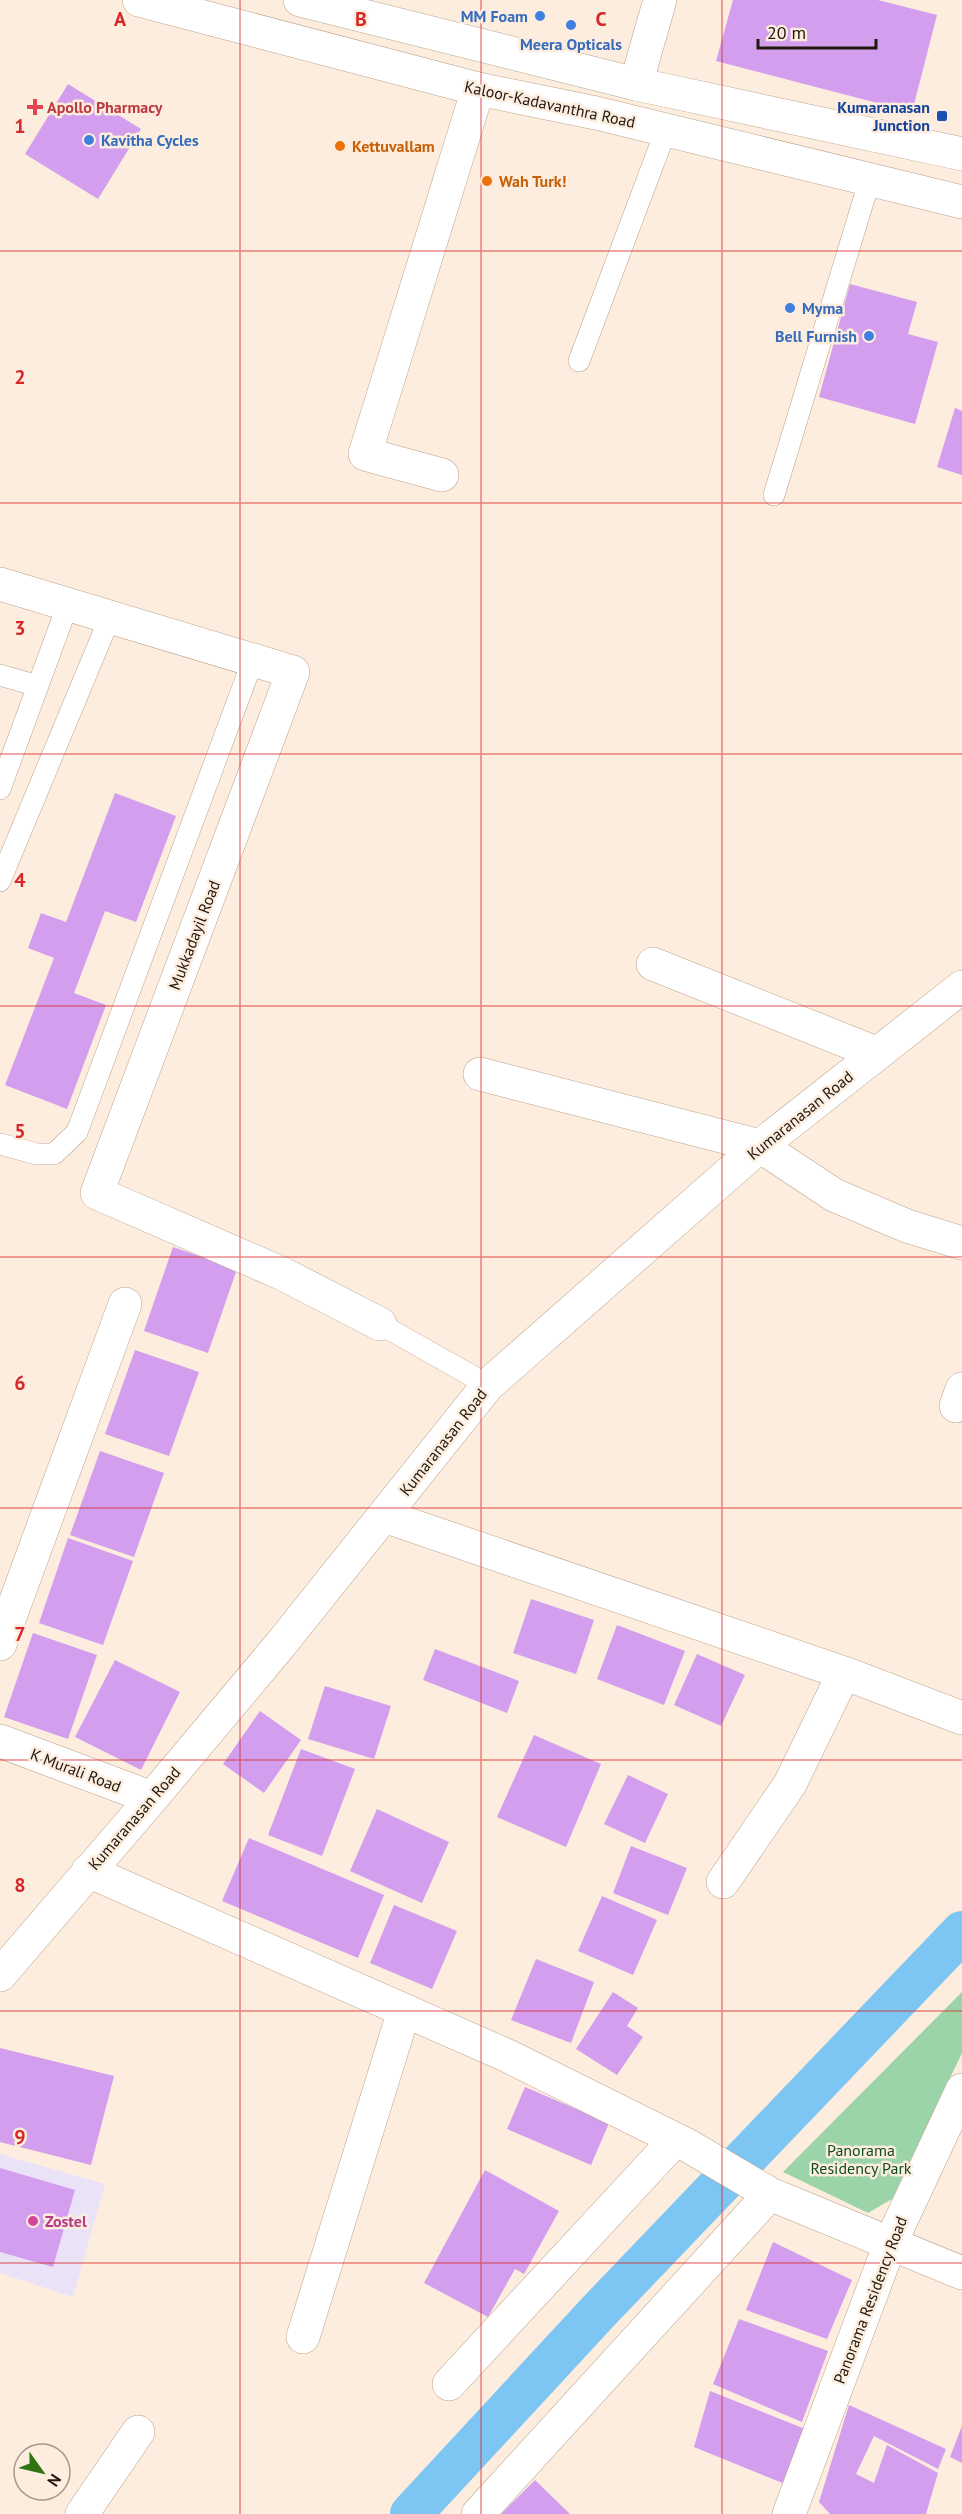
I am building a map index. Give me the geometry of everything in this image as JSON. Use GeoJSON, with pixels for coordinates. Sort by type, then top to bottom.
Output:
{"type":"FeatureCollection","features":[{"type":"Feature","properties":{"kind":"street","name":"Kaloor-Kadavanthra Road"},"geometry":{"type":"LineString","coordinates":[[140,0],[203,7],[478,89],[666,130],[962,202]]}},
{"type":"Feature","properties":{"kind":"street"},"geometry":{"type":"LineString","coordinates":[[300,0],[636,84],[962,154]]}},
{"type":"Feature","properties":{"kind":"street"},"geometry":{"type":"LineString","coordinates":[[636,84],[660,0]]}},
{"type":"Feature","properties":{"kind":"street"},"geometry":{"type":"LineString","coordinates":[[442,475],[365,454],[478,89]]}},
{"type":"Feature","properties":{"kind":"street","name":"Mukkadayil Road"},"geometry":{"type":"LineString","coordinates":[[0,584],[294,672],[97,1193],[283,1274],[380,1324]]}},
{"type":"Feature","properties":{"kind":"street"},"geometry":{"type":"LineString","coordinates":[[653,963],[876,1053]]}},
{"type":"Feature","properties":{"kind":"street","name":"Kumaranasan Road"},"geometry":{"type":"LineString","coordinates":[[0,1975],[152,1798],[384,1516],[488,1385],[760,1146],[962,987]]}},
{"type":"Feature","properties":{"kind":"street"},"geometry":{"type":"LineString","coordinates":[[480,1074],[760,1146],[834,1195],[907,1226],[962,1243]]}},
{"type":"Feature","properties":{"kind":"street"},"geometry":{"type":"LineString","coordinates":[[0,1644],[125,1304]]}},
{"type":"Feature","properties":{"kind":"street"},"geometry":{"type":"LineString","coordinates":[[384,1516],[844,1673],[962,1718]]}},
{"type":"Feature","properties":{"kind":"street"},"geometry":{"type":"LineString","coordinates":[[723,1882],[790,1784],[844,1673]]}},
{"type":"Feature","properties":{"kind":"street","name":"K Murali Road"},"geometry":{"type":"LineString","coordinates":[[0,1741],[152,1798]]}},
{"type":"Feature","properties":{"kind":"street"},"geometry":{"type":"LineString","coordinates":[[88,1871],[508,2056],[681,2143],[770,2194],[962,2273]]}},
{"type":"Feature","properties":{"kind":"street"},"geometry":{"type":"LineString","coordinates":[[303,2337],[404,2012]]}},
{"type":"Feature","properties":{"kind":"street","name":"Panorama Residency Road"},"geometry":{"type":"LineString","coordinates":[[789,2514],[890,2244],[962,2090]]}},
{"type":"Feature","properties":{"kind":"street"},"geometry":{"type":"LineString","coordinates":[[449,2384],[681,2143]]}},
{"type":"Feature","properties":{"kind":"street"},"geometry":{"type":"LineString","coordinates":[[478,2514],[770,2194]]}},
{"type":"Feature","properties":{"kind":"street"},"geometry":{"type":"LineString","coordinates":[[82,2514],[138,2432]]}},
{"type":"Feature","properties":{"kind":"lane"},"geometry":{"type":"LineString","coordinates":[[579,361],[666,130]]}},
{"type":"Feature","properties":{"kind":"lane"},"geometry":{"type":"LineString","coordinates":[[774,495],[870,180]]}},
{"type":"Feature","properties":{"kind":"lane"},"geometry":{"type":"LineString","coordinates":[[0,789],[68,604]]}},
{"type":"Feature","properties":{"kind":"lane"},"geometry":{"type":"LineString","coordinates":[[0,881],[110,617]]}},
{"type":"Feature","properties":{"kind":"lane"},"geometry":{"type":"LineString","coordinates":[[0,1144],[38,1154],[54,1154],[77,1132],[253,660]]}},
{"type":"Feature","properties":{"kind":"lane"},"geometry":{"type":"LineString","coordinates":[[0,675],[38,686]]}},
{"type":"Feature","properties":{"kind":"lane"},"geometry":{"type":"LineString","coordinates":[[380,1324],[488,1385]]}},
{"type":"Feature","properties":{"kind":"shaded area","name":"Zostel"},"geometry":{"type":"Polygon","coordinates":[[[0,2154],[105,2184],[73,2297],[0,2273],[0,2154]]]}},
{"type":"Feature","properties":{"kind":"green space","name":"Panorama Residency Park"},"geometry":{"type":"Polygon","coordinates":[[[962,1992],[962,2053],[892,2199],[868,2213],[783,2172],[962,1992]]]}},
{"type":"Feature","properties":{"kind":"building"},"geometry":{"type":"Polygon","coordinates":[[[733,0],[878,0],[937,15],[912,112],[716,61],[733,0]]]}},
{"type":"Feature","properties":{"kind":"building"},"geometry":{"type":"Polygon","coordinates":[[[68,84],[141,129],[98,199],[25,154],[68,84]]]}},
{"type":"Feature","properties":{"kind":"building"},"geometry":{"type":"Polygon","coordinates":[[[850,284],[917,302],[908,334],[938,342],[915,424],[819,397],[850,284]]]}},
{"type":"Feature","properties":{"kind":"building"},"geometry":{"type":"Polygon","coordinates":[[[955,408],[962,411],[962,475],[937,467],[955,408]]]}},
{"type":"Feature","properties":{"kind":"building"},"geometry":{"type":"Polygon","coordinates":[[[115,793],[176,816],[136,922],[105,911],[74,993],[106,1005],[67,1109],[5,1085],[54,958],[28,948],[41,913],[66,922],[115,793]]]}},
{"type":"Feature","properties":{"kind":"building"},"geometry":{"type":"Polygon","coordinates":[[[173,1247],[237,1269],[208,1353],[144,1331],[173,1247]]]}},
{"type":"Feature","properties":{"kind":"building"},"geometry":{"type":"Polygon","coordinates":[[[135,1350],[199,1372],[169,1456],[105,1434],[135,1350]]]}},
{"type":"Feature","properties":{"kind":"building"},"geometry":{"type":"Polygon","coordinates":[[[100,1451],[164,1473],[134,1557],[70,1535],[100,1451]]]}},
{"type":"Feature","properties":{"kind":"building"},"geometry":{"type":"Polygon","coordinates":[[[68,1538],[133,1561],[103,1645],[39,1623],[68,1538]]]}},
{"type":"Feature","properties":{"kind":"building"},"geometry":{"type":"Polygon","coordinates":[[[531,1599],[594,1620],[576,1674],[513,1653],[531,1599]]]}},
{"type":"Feature","properties":{"kind":"building"},"geometry":{"type":"Polygon","coordinates":[[[617,1625],[685,1651],[664,1705],[597,1679],[617,1625]]]}},
{"type":"Feature","properties":{"kind":"building"},"geometry":{"type":"Polygon","coordinates":[[[33,1633],[97,1655],[68,1739],[4,1717],[33,1633]]]}},
{"type":"Feature","properties":{"kind":"building"},"geometry":{"type":"Polygon","coordinates":[[[435,1649],[519,1681],[507,1713],[423,1680],[435,1649]]]}},
{"type":"Feature","properties":{"kind":"building"},"geometry":{"type":"Polygon","coordinates":[[[697,1654],[745,1675],[721,1726],[674,1705],[697,1654]]]}},
{"type":"Feature","properties":{"kind":"building"},"geometry":{"type":"Polygon","coordinates":[[[115,1660],[180,1692],[141,1770],[75,1737],[115,1660]]]}},
{"type":"Feature","properties":{"kind":"building"},"geometry":{"type":"Polygon","coordinates":[[[325,1686],[391,1706],[374,1759],[308,1739],[325,1686]]]}},
{"type":"Feature","properties":{"kind":"building"},"geometry":{"type":"Polygon","coordinates":[[[260,1711],[301,1740],[264,1793],[223,1764],[260,1711]]]}},
{"type":"Feature","properties":{"kind":"building"},"geometry":{"type":"Polygon","coordinates":[[[534,1735],[601,1764],[566,1847],[497,1817],[534,1735]]]}},
{"type":"Feature","properties":{"kind":"building"},"geometry":{"type":"Polygon","coordinates":[[[301,1749],[355,1769],[322,1856],[268,1835],[301,1749]]]}},
{"type":"Feature","properties":{"kind":"building"},"geometry":{"type":"Polygon","coordinates":[[[628,1775],[668,1794],[645,1843],[604,1824],[628,1775]]]}},
{"type":"Feature","properties":{"kind":"building"},"geometry":{"type":"Polygon","coordinates":[[[377,1809],[449,1842],[422,1903],[350,1871],[377,1809]]]}},
{"type":"Feature","properties":{"kind":"building"},"geometry":{"type":"Polygon","coordinates":[[[249,1838],[384,1895],[358,1958],[222,1901],[249,1838]]]}},
{"type":"Feature","properties":{"kind":"building"},"geometry":{"type":"Polygon","coordinates":[[[631,1846],[687,1868],[668,1915],[613,1893],[631,1846]]]}},
{"type":"Feature","properties":{"kind":"building"},"geometry":{"type":"Polygon","coordinates":[[[602,1896],[657,1920],[633,1975],[578,1951],[602,1896]]]}},
{"type":"Feature","properties":{"kind":"building"},"geometry":{"type":"Polygon","coordinates":[[[394,1905],[457,1931],[432,1989],[370,1963],[394,1905]]]}},
{"type":"Feature","properties":{"kind":"building"},"geometry":{"type":"Polygon","coordinates":[[[536,1959],[594,1982],[571,2043],[511,2020],[536,1959]]]}},
{"type":"Feature","properties":{"kind":"building"},"geometry":{"type":"Polygon","coordinates":[[[613,1992],[638,2008],[627,2026],[643,2037],[617,2075],[576,2049],[613,1992]]]}},
{"type":"Feature","properties":{"kind":"building"},"geometry":{"type":"Polygon","coordinates":[[[0,2048],[114,2076],[91,2165],[0,2142],[0,2048]]]}},
{"type":"Feature","properties":{"kind":"building"},"geometry":{"type":"Polygon","coordinates":[[[525,2087],[609,2123],[591,2165],[507,2129],[525,2087]]]}},
{"type":"Feature","properties":{"kind":"building","name":"Zostel"},"geometry":{"type":"Polygon","coordinates":[[[0,2168],[75,2190],[53,2267],[0,2252],[0,2168]]]}},
{"type":"Feature","properties":{"kind":"building"},"geometry":{"type":"Polygon","coordinates":[[[485,2170],[559,2211],[524,2274],[515,2269],[488,2317],[424,2283],[485,2170]]]}},
{"type":"Feature","properties":{"kind":"building"},"geometry":{"type":"Polygon","coordinates":[[[773,2242],[852,2280],[827,2339],[746,2310],[773,2242]]]}},
{"type":"Feature","properties":{"kind":"building"},"geometry":{"type":"Polygon","coordinates":[[[739,2319],[828,2351],[802,2422],[713,2384],[739,2319]]]}},
{"type":"Feature","properties":{"kind":"building"},"geometry":{"type":"Polygon","coordinates":[[[710,2391],[805,2429],[785,2484],[694,2447],[710,2391]]]}},
{"type":"Feature","properties":{"kind":"building"},"geometry":{"type":"Polygon","coordinates":[[[849,2405],[946,2449],[938,2469],[874,2436],[856,2474],[874,2483],[887,2445],[938,2473],[926,2514],[830,2514],[819,2502],[849,2405]]]}},
{"type":"Feature","properties":{"kind":"building"},"geometry":{"type":"Polygon","coordinates":[[[962,2426],[962,2463],[950,2457],[962,2426]]]}},
{"type":"Feature","properties":{"kind":"building"},"geometry":{"type":"Polygon","coordinates":[[[535,2480],[570,2514],[501,2514],[535,2480]]]}},
{"type":"Feature","properties":{"kind":"waterway"},"geometry":{"type":"LineString","coordinates":[[411,2514],[598,2312],[962,1932]]}},
{"type":"Feature","properties":{"kind":"place","name":"MM Foam"},"geometry":{"type":"Point","coordinates":[540,16]}},
{"type":"Feature","properties":{"kind":"place","name":"Meera Opticals"},"geometry":{"type":"Point","coordinates":[571,25]}},
{"type":"Feature","properties":{"kind":"place","name":"Apollo Pharmacy"},"geometry":{"type":"Point","coordinates":[35,107]}},
{"type":"Feature","properties":{"kind":"place","name":"Kumaranasan Junction"},"geometry":{"type":"Point","coordinates":[942,116]}},
{"type":"Feature","properties":{"kind":"place","name":"Kavitha Cycles"},"geometry":{"type":"Point","coordinates":[89,140]}},
{"type":"Feature","properties":{"kind":"place","name":"Kettuvallam"},"geometry":{"type":"Point","coordinates":[340,146]}},
{"type":"Feature","properties":{"kind":"place","name":"Wah Turk!"},"geometry":{"type":"Point","coordinates":[487,181]}},
{"type":"Feature","properties":{"kind":"place","name":"Myma"},"geometry":{"type":"Point","coordinates":[790,308]}},
{"type":"Feature","properties":{"kind":"place","name":"Bell Furnish"},"geometry":{"type":"Point","coordinates":[869,336]}},
{"type":"Feature","properties":{"kind":"place","name":"Zostel"},"geometry":{"type":"Point","coordinates":[33,2221]}}]}
